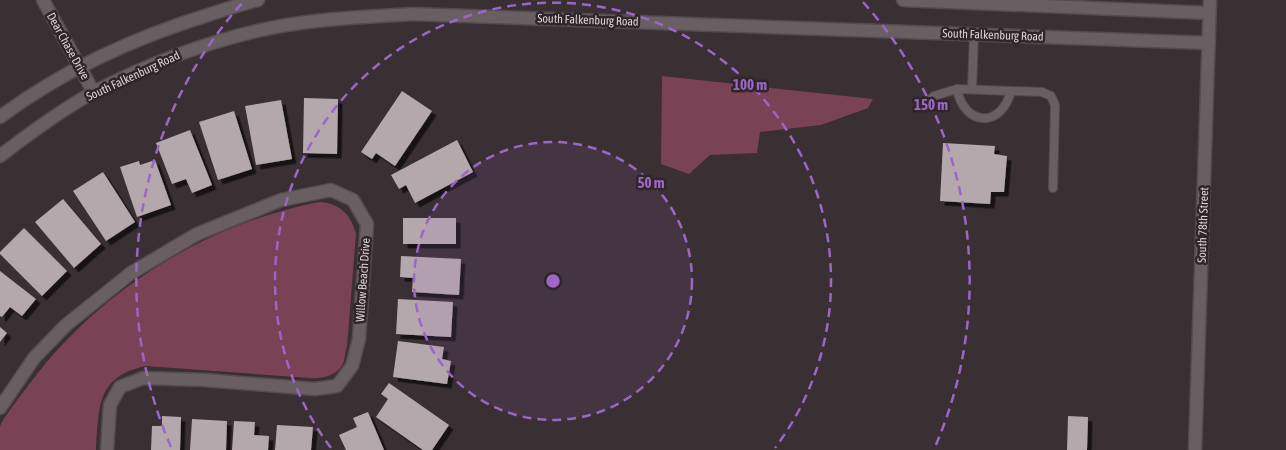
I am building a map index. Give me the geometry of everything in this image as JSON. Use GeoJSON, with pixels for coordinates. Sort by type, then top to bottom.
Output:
{"type":"FeatureCollection","features":[{"type":"Feature","properties":{"kind":"street","name":"Dear Chase Drive"},"geometry":{"type":"LineString","coordinates":[[42,0],[94,92]]}},
{"type":"Feature","properties":{"kind":"street"},"geometry":{"type":"LineString","coordinates":[[0,117],[19,103],[80,66],[166,28],[258,0]]}},
{"type":"Feature","properties":{"kind":"street"},"geometry":{"type":"LineString","coordinates":[[902,0],[1209,6]]}},
{"type":"Feature","properties":{"kind":"street","name":"South 78th Street"},"geometry":{"type":"LineString","coordinates":[[1195,450],[1209,6]]}},
{"type":"Feature","properties":{"kind":"street","name":"South Falkenburg Road"},"geometry":{"type":"LineString","coordinates":[[0,156],[34,130],[94,92],[174,56],[252,32],[332,19],[412,14],[1209,43]]}},
{"type":"Feature","properties":{"kind":"street","name":"Willow Beach Drive"},"geometry":{"type":"LineString","coordinates":[[0,408],[34,358],[59,332],[131,273],[197,234],[281,200],[331,190],[354,200],[367,224],[359,339],[352,366],[336,386],[314,389],[205,380],[143,378],[120,387],[110,404],[107,450]]}},
{"type":"Feature","properties":{"kind":"lane"},"geometry":{"type":"LineString","coordinates":[[972,89],[974,34]]}},
{"type":"Feature","properties":{"kind":"lane"},"geometry":{"type":"LineString","coordinates":[[957,89],[959,100],[965,109],[975,116],[985,118],[996,116],[1003,110],[1011,91]]}},
{"type":"Feature","properties":{"kind":"lane"},"geometry":{"type":"LineString","coordinates":[[927,104],[934,96],[957,89],[1042,92],[1051,96],[1055,105],[1053,188]]}},
{"type":"Feature","properties":{"kind":"shaded area"},"geometry":{"type":"Polygon","coordinates":[[[662,76],[873,99],[868,108],[821,125],[760,132],[757,153],[710,155],[689,174],[661,164],[662,76]]]}},
{"type":"Feature","properties":{"kind":"shaded area"},"geometry":{"type":"Polygon","coordinates":[[[319,202],[333,205],[343,211],[351,221],[356,234],[347,347],[343,364],[337,371],[328,376],[315,378],[146,366],[118,377],[103,396],[98,421],[96,450],[0,450],[0,427],[37,374],[65,342],[95,313],[128,287],[163,263],[199,243],[238,226],[278,212],[319,202]]]}},
{"type":"Feature","properties":{"kind":"building"},"geometry":{"type":"Polygon","coordinates":[[[402,91],[432,111],[395,166],[376,153],[372,159],[361,152],[402,91]]]}},
{"type":"Feature","properties":{"kind":"building"},"geometry":{"type":"Polygon","coordinates":[[[304,98],[338,99],[337,154],[303,153],[304,98]]]}},
{"type":"Feature","properties":{"kind":"building"},"geometry":{"type":"Polygon","coordinates":[[[281,100],[292,159],[256,165],[245,106],[281,100]]]}},
{"type":"Feature","properties":{"kind":"building"},"geometry":{"type":"Polygon","coordinates":[[[234,111],[252,169],[218,180],[199,122],[234,111]]]}},
{"type":"Feature","properties":{"kind":"building"},"geometry":{"type":"Polygon","coordinates":[[[190,130],[212,185],[192,193],[186,179],[172,184],[156,143],[190,130]]]}},
{"type":"Feature","properties":{"kind":"building"},"geometry":{"type":"Polygon","coordinates":[[[457,140],[473,172],[415,203],[406,185],[399,189],[391,175],[457,140]]]}},
{"type":"Feature","properties":{"kind":"building"},"geometry":{"type":"Polygon","coordinates":[[[943,143],[995,146],[994,154],[1007,156],[1004,192],[991,192],[990,204],[940,201],[943,143]]]}},
{"type":"Feature","properties":{"kind":"building"},"geometry":{"type":"Polygon","coordinates":[[[155,160],[171,205],[137,217],[120,167],[139,161],[140,165],[155,160]]]}},
{"type":"Feature","properties":{"kind":"building"},"geometry":{"type":"Polygon","coordinates":[[[103,172],[135,222],[106,241],[73,191],[103,172]]]}},
{"type":"Feature","properties":{"kind":"building"},"geometry":{"type":"Polygon","coordinates":[[[63,199],[101,244],[74,268],[35,222],[63,199]]]}},
{"type":"Feature","properties":{"kind":"building"},"geometry":{"type":"Polygon","coordinates":[[[403,218],[456,218],[456,244],[403,244],[403,218]]]}},
{"type":"Feature","properties":{"kind":"building"},"geometry":{"type":"Polygon","coordinates":[[[24,228],[67,271],[42,296],[0,254],[24,228]]]}},
{"type":"Feature","properties":{"kind":"building"},"geometry":{"type":"Polygon","coordinates":[[[401,256],[461,259],[459,295],[412,292],[413,278],[400,277],[401,256]]]}},
{"type":"Feature","properties":{"kind":"building"},"geometry":{"type":"Polygon","coordinates":[[[0,271],[36,299],[22,316],[10,307],[2,317],[0,316],[0,271]]]}},
{"type":"Feature","properties":{"kind":"building"},"geometry":{"type":"Polygon","coordinates":[[[398,299],[453,302],[451,337],[396,334],[398,299]]]}},
{"type":"Feature","properties":{"kind":"building"},"geometry":{"type":"Polygon","coordinates":[[[0,327],[7,333],[0,342],[0,327]]]}},
{"type":"Feature","properties":{"kind":"building"},"geometry":{"type":"Polygon","coordinates":[[[398,341],[444,347],[442,359],[451,361],[447,384],[393,377],[398,341]]]}},
{"type":"Feature","properties":{"kind":"building"},"geometry":{"type":"Polygon","coordinates":[[[389,383],[449,425],[432,450],[423,450],[376,417],[388,399],[381,394],[389,383]]]}},
{"type":"Feature","properties":{"kind":"building"},"geometry":{"type":"Polygon","coordinates":[[[368,412],[384,450],[346,450],[339,435],[357,427],[353,418],[368,412]]]}},
{"type":"Feature","properties":{"kind":"building"},"geometry":{"type":"Polygon","coordinates":[[[162,416],[181,417],[180,450],[151,450],[152,426],[162,426],[162,416]]]}},
{"type":"Feature","properties":{"kind":"building"},"geometry":{"type":"Polygon","coordinates":[[[1068,416],[1088,417],[1087,450],[1067,450],[1068,416]]]}},
{"type":"Feature","properties":{"kind":"building"},"geometry":{"type":"Polygon","coordinates":[[[192,419],[227,421],[226,450],[190,450],[192,419]]]}},
{"type":"Feature","properties":{"kind":"building"},"geometry":{"type":"Polygon","coordinates":[[[234,421],[255,422],[254,435],[269,436],[268,450],[232,450],[234,421]]]}},
{"type":"Feature","properties":{"kind":"building"},"geometry":{"type":"Polygon","coordinates":[[[277,425],[313,427],[311,450],[275,450],[277,425]]]}}]}
